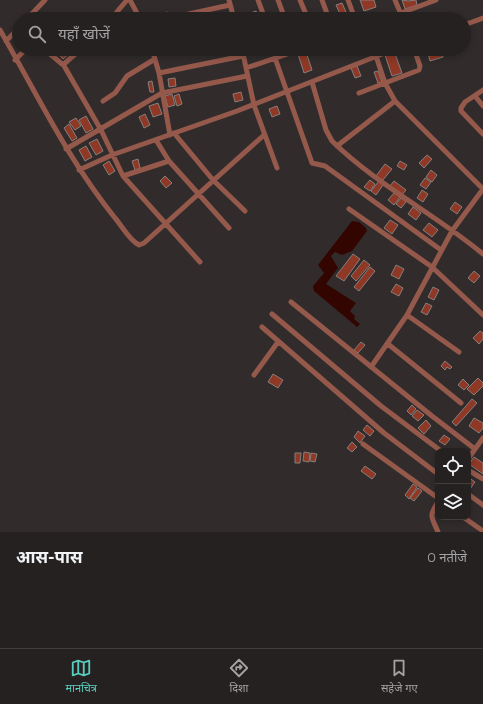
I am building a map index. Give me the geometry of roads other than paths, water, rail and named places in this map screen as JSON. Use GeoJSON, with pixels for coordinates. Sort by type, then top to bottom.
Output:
{"type":"FeatureCollection","features":[{"type":"Feature","properties":{"kind":"street"},"geometry":{"type":"LineString","coordinates":[[34,12],[45,0]]}},
{"type":"Feature","properties":{"kind":"street"},"geometry":{"type":"LineString","coordinates":[[117,12],[128,0],[136,12]]}},
{"type":"Feature","properties":{"kind":"street"},"geometry":{"type":"LineString","coordinates":[[258,0],[262,12]]}},
{"type":"Feature","properties":{"kind":"street"},"geometry":{"type":"LineString","coordinates":[[278,0],[283,12]]}},
{"type":"Feature","properties":{"kind":"street"},"geometry":{"type":"LineString","coordinates":[[300,0],[305,12]]}},
{"type":"Feature","properties":{"kind":"street"},"geometry":{"type":"LineString","coordinates":[[322,0],[327,12]]}},
{"type":"Feature","properties":{"kind":"street"},"geometry":{"type":"LineString","coordinates":[[348,0],[352,12]]}},
{"type":"Feature","properties":{"kind":"street"},"geometry":{"type":"LineString","coordinates":[[396,0],[400,12]]}},
{"type":"Feature","properties":{"kind":"street"},"geometry":{"type":"LineString","coordinates":[[410,12],[436,0]]}},
{"type":"Feature","properties":{"kind":"street"},"geometry":{"type":"LineString","coordinates":[[193,12],[230,2],[232,12]]}},
{"type":"Feature","properties":{"kind":"street"},"geometry":{"type":"LineString","coordinates":[[471,22],[483,18]]}},
{"type":"Feature","properties":{"kind":"street"},"geometry":{"type":"LineString","coordinates":[[0,30],[12,54]]}},
{"type":"Feature","properties":{"kind":"street"},"geometry":{"type":"LineString","coordinates":[[6,41],[12,35]]}},
{"type":"Feature","properties":{"kind":"street"},"geometry":{"type":"LineString","coordinates":[[13,56],[79,170],[97,196],[136,244],[144,244],[197,193],[264,135]]}},
{"type":"Feature","properties":{"kind":"street"},"geometry":{"type":"LineString","coordinates":[[15,60],[19,56]]}},
{"type":"Feature","properties":{"kind":"street"},"geometry":{"type":"LineString","coordinates":[[53,56],[63,64],[101,130],[123,176],[200,262]]}},
{"type":"Feature","properties":{"kind":"street"},"geometry":{"type":"LineString","coordinates":[[63,64],[73,56]]}},
{"type":"Feature","properties":{"kind":"street"},"geometry":{"type":"LineString","coordinates":[[154,56],[172,134],[213,180],[244,211]]}},
{"type":"Feature","properties":{"kind":"street"},"geometry":{"type":"LineString","coordinates":[[159,73],[243,56],[254,104],[277,168]]}},
{"type":"Feature","properties":{"kind":"street"},"geometry":{"type":"LineString","coordinates":[[246,68],[280,56]]}},
{"type":"Feature","properties":{"kind":"street"},"geometry":{"type":"LineString","coordinates":[[79,170],[112,155],[287,92],[376,56],[385,83],[395,101],[483,189],[452,231],[407,315],[371,367]]}},
{"type":"Feature","properties":{"kind":"street"},"geometry":{"type":"LineString","coordinates":[[359,93],[419,70],[420,66],[416,56]]}},
{"type":"Feature","properties":{"kind":"street"},"geometry":{"type":"LineString","coordinates":[[277,57],[287,92],[312,163],[325,166],[441,250]]}},
{"type":"Feature","properties":{"kind":"street"},"geometry":{"type":"LineString","coordinates":[[103,101],[115,93],[127,76],[155,59]]}},
{"type":"Feature","properties":{"kind":"street"},"geometry":{"type":"LineString","coordinates":[[66,149],[101,130],[162,93],[247,76]]}},
{"type":"Feature","properties":{"kind":"street"},"geometry":{"type":"LineString","coordinates":[[312,82],[326,130],[337,146],[390,189],[483,254]]}},
{"type":"Feature","properties":{"kind":"street"},"geometry":{"type":"LineString","coordinates":[[483,90],[462,105],[461,111],[483,134]]}},
{"type":"Feature","properties":{"kind":"street"},"geometry":{"type":"LineString","coordinates":[[475,96],[483,106]]}},
{"type":"Feature","properties":{"kind":"street"},"geometry":{"type":"LineString","coordinates":[[337,146],[395,101]]}},
{"type":"Feature","properties":{"kind":"street"},"geometry":{"type":"LineString","coordinates":[[156,140],[169,161],[229,228]]}},
{"type":"Feature","properties":{"kind":"street"},"geometry":{"type":"LineString","coordinates":[[123,176],[169,161]]}},
{"type":"Feature","properties":{"kind":"street"},"geometry":{"type":"LineString","coordinates":[[349,209],[432,267],[483,315]]}},
{"type":"Feature","properties":{"kind":"street"},"geometry":{"type":"LineString","coordinates":[[292,302],[371,367],[475,449]]}},
{"type":"Feature","properties":{"kind":"street"},"geometry":{"type":"LineString","coordinates":[[272,314],[381,406],[437,448]]}},
{"type":"Feature","properties":{"kind":"street"},"geometry":{"type":"LineString","coordinates":[[407,315],[458,352]]}},
{"type":"Feature","properties":{"kind":"street"},"geometry":{"type":"LineString","coordinates":[[262,327],[384,432],[435,472]]}},
{"type":"Feature","properties":{"kind":"street"},"geometry":{"type":"LineString","coordinates":[[254,375],[278,342]]}},
{"type":"Feature","properties":{"kind":"street"},"geometry":{"type":"LineString","coordinates":[[388,344],[461,403]]}},
{"type":"Feature","properties":{"kind":"street"},"geometry":{"type":"LineString","coordinates":[[471,455],[483,438]]}},
{"type":"Feature","properties":{"kind":"street"},"geometry":{"type":"LineString","coordinates":[[363,444],[435,496]]}},
{"type":"Feature","properties":{"kind":"street"},"geometry":{"type":"LineString","coordinates":[[471,472],[483,480]]}},
{"type":"Feature","properties":{"kind":"street"},"geometry":{"type":"LineString","coordinates":[[471,496],[483,505]]}},
{"type":"Feature","properties":{"kind":"street"},"geometry":{"type":"LineString","coordinates":[[435,507],[431,517],[439,531]]}},
{"type":"Feature","properties":{"kind":"street"},"geometry":{"type":"LineString","coordinates":[[467,520],[483,531]]}}]}
